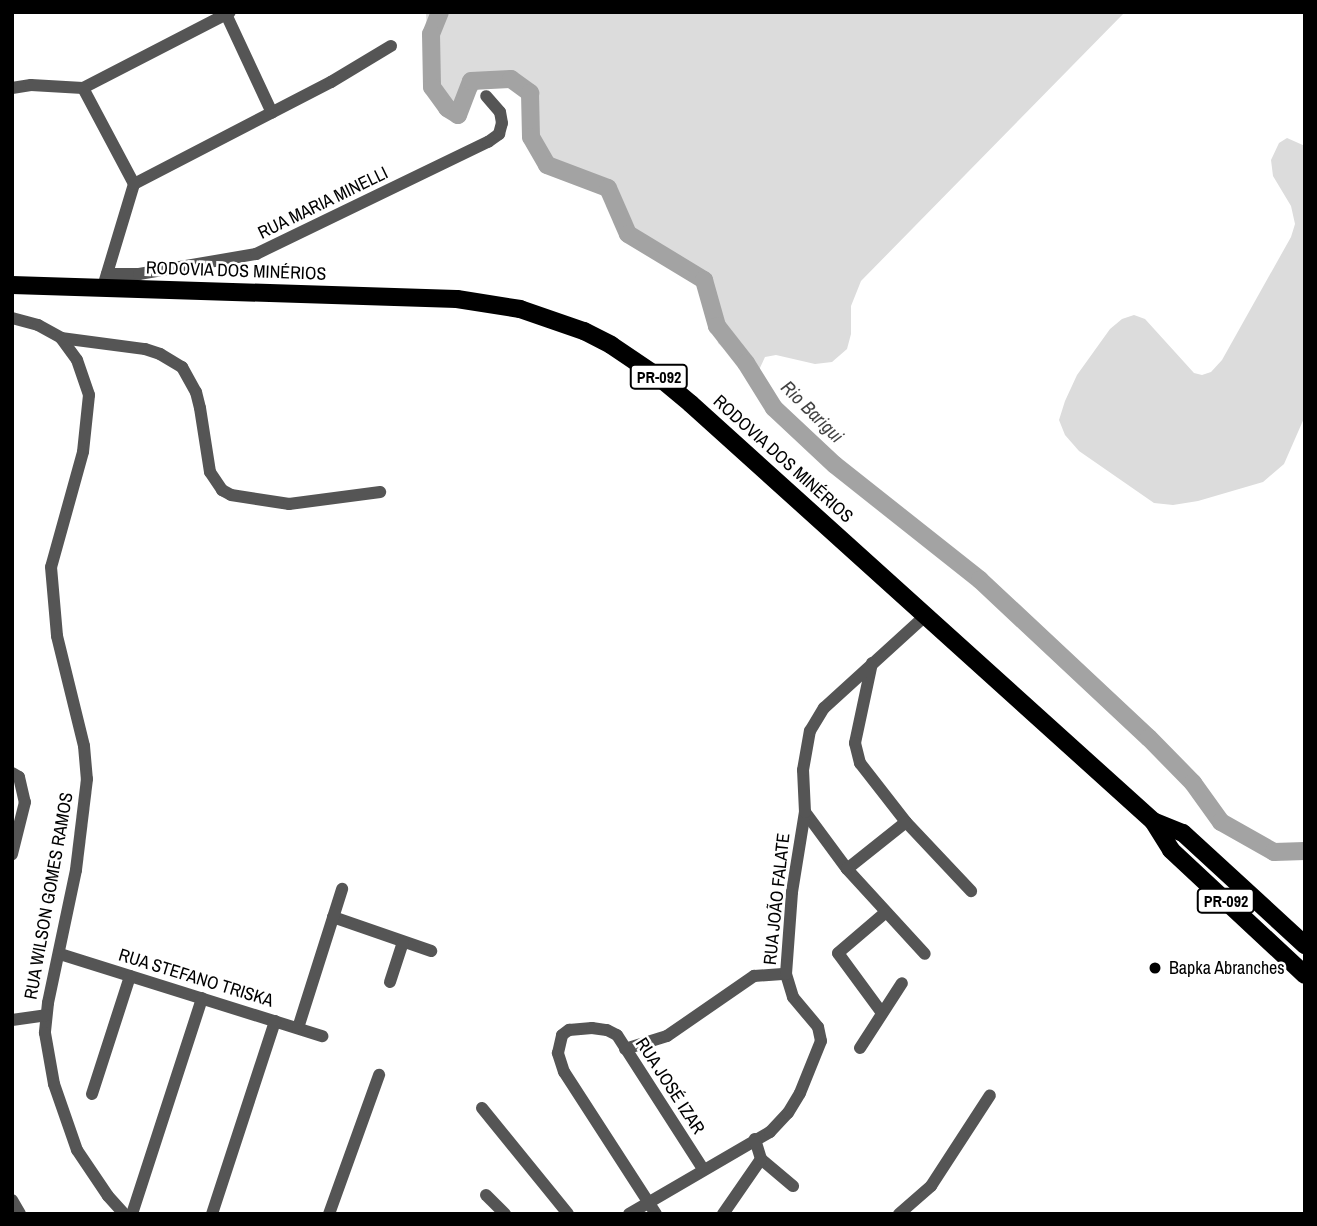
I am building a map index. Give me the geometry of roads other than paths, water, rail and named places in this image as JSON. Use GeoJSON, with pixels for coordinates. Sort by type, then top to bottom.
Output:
{"type":"FeatureCollection","features":[{"type":"Feature","properties":{"kind":"main road","name":"RODOVIA DOS MINÉRIOS"},"geometry":{"type":"LineString","coordinates":[[12,285],[105,281],[457,299],[520,309],[555,320],[611,345],[660,378],[1153,821],[1171,850],[1305,975]]}},
{"type":"Feature","properties":{"kind":"main road","name":"RODOVIA DOS MINÉRIOS"},"geometry":{"type":"LineString","coordinates":[[1153,821],[1183,833],[1305,944]]}},
{"type":"Feature","properties":{"kind":"street"},"geometry":{"type":"LineString","coordinates":[[12,88],[31,85],[82,88],[227,13],[272,113]]}},
{"type":"Feature","properties":{"kind":"street"},"geometry":{"type":"LineString","coordinates":[[134,184],[331,82],[391,46]]}},
{"type":"Feature","properties":{"kind":"street"},"geometry":{"type":"LineString","coordinates":[[82,88],[134,184],[105,281]]}},
{"type":"Feature","properties":{"kind":"street","name":"RUA MARIA MINELLI"},"geometry":{"type":"LineString","coordinates":[[105,281],[256,254],[488,142],[499,134],[502,124],[496,103],[486,96]]}},
{"type":"Feature","properties":{"kind":"street"},"geometry":{"type":"LineString","coordinates":[[12,318],[38,325],[61,338],[145,349],[182,367],[198,400],[209,472],[222,490],[231,495],[289,504],[380,492]]}},
{"type":"Feature","properties":{"kind":"street","name":"RUA WILSON GOMES RAMOS"},"geometry":{"type":"LineString","coordinates":[[61,338],[78,360],[89,395],[83,453],[51,567],[57,636],[84,746],[87,779],[81,838],[46,1015],[49,1065],[69,1131],[90,1172],[124,1214]]}},
{"type":"Feature","properties":{"kind":"street","name":"RUA JOÃO FALATE"},"geometry":{"type":"LineString","coordinates":[[629,1214],[647,1201],[770,1132],[794,1104],[821,1041],[818,1027],[793,997],[786,974],[792,892],[805,812],[803,770],[813,723],[824,708],[925,616]]}},
{"type":"Feature","properties":{"kind":"street"},"geometry":{"type":"LineString","coordinates":[[872,663],[856,752],[865,772],[906,822],[971,891]]}},
{"type":"Feature","properties":{"kind":"street"},"geometry":{"type":"LineString","coordinates":[[12,772],[19,777],[25,802],[12,854]]}},
{"type":"Feature","properties":{"kind":"street"},"geometry":{"type":"LineString","coordinates":[[805,812],[847,869],[925,954]]}},
{"type":"Feature","properties":{"kind":"street"},"geometry":{"type":"LineString","coordinates":[[847,869],[906,822]]}},
{"type":"Feature","properties":{"kind":"street"},"geometry":{"type":"LineString","coordinates":[[298,1028],[342,889]]}},
{"type":"Feature","properties":{"kind":"street"},"geometry":{"type":"LineString","coordinates":[[882,1013],[838,953],[886,912]]}},
{"type":"Feature","properties":{"kind":"street"},"geometry":{"type":"LineString","coordinates":[[333,917],[431,951]]}},
{"type":"Feature","properties":{"kind":"street"},"geometry":{"type":"LineString","coordinates":[[390,982],[403,942]]}},
{"type":"Feature","properties":{"kind":"street","name":"RUA STEFANO TRISKA"},"geometry":{"type":"LineString","coordinates":[[60,954],[322,1036]]}},
{"type":"Feature","properties":{"kind":"street"},"geometry":{"type":"LineString","coordinates":[[625,1049],[667,1036],[754,976],[786,974]]}},
{"type":"Feature","properties":{"kind":"street"},"geometry":{"type":"LineString","coordinates":[[92,1094],[130,976]]}},
{"type":"Feature","properties":{"kind":"street"},"geometry":{"type":"LineString","coordinates":[[860,1048],[902,983]]}},
{"type":"Feature","properties":{"kind":"street"},"geometry":{"type":"LineString","coordinates":[[132,1214],[202,998]]}},
{"type":"Feature","properties":{"kind":"street"},"geometry":{"type":"LineString","coordinates":[[12,1020],[46,1015]]}},
{"type":"Feature","properties":{"kind":"street"},"geometry":{"type":"LineString","coordinates":[[212,1214],[275,1021]]}},
{"type":"Feature","properties":{"kind":"street","name":"RUA JOSÉ IZAR"},"geometry":{"type":"LineString","coordinates":[[647,1201],[564,1072],[558,1053],[562,1035],[582,1028],[607,1030],[617,1035],[703,1169]]}},
{"type":"Feature","properties":{"kind":"street"},"geometry":{"type":"LineString","coordinates":[[329,1214],[379,1075]]}},
{"type":"Feature","properties":{"kind":"street"},"geometry":{"type":"LineString","coordinates":[[899,1214],[917,1201],[938,1177],[990,1095]]}},
{"type":"Feature","properties":{"kind":"street"},"geometry":{"type":"LineString","coordinates":[[482,1108],[568,1214]]}},
{"type":"Feature","properties":{"kind":"street"},"geometry":{"type":"LineString","coordinates":[[755,1139],[761,1159],[793,1186]]}},
{"type":"Feature","properties":{"kind":"street"},"geometry":{"type":"LineString","coordinates":[[723,1214],[761,1159]]}},
{"type":"Feature","properties":{"kind":"street"},"geometry":{"type":"LineString","coordinates":[[486,1195],[505,1214]]}},
{"type":"Feature","properties":{"kind":"street"},"geometry":{"type":"LineString","coordinates":[[12,1200],[20,1214]]}},
{"type":"Feature","properties":{"kind":"street"},"geometry":{"type":"LineString","coordinates":[[647,1201],[656,1214]]}},
{"type":"Feature","properties":{"kind":"waterway","name":"Rio Barigui"},"geometry":{"type":"LineString","coordinates":[[440,12],[431,34],[432,87],[447,108],[458,115],[471,81],[511,79],[530,93],[531,137],[547,165],[608,188],[628,234],[704,280],[717,326],[746,363],[774,408],[835,465],[980,580],[1149,738],[1193,783],[1221,822],[1274,852],[1305,851]]}},
{"type":"Feature","properties":{"kind":"place","name":"Bapka Abranches"},"geometry":{"type":"Point","coordinates":[1155,968]}}]}
